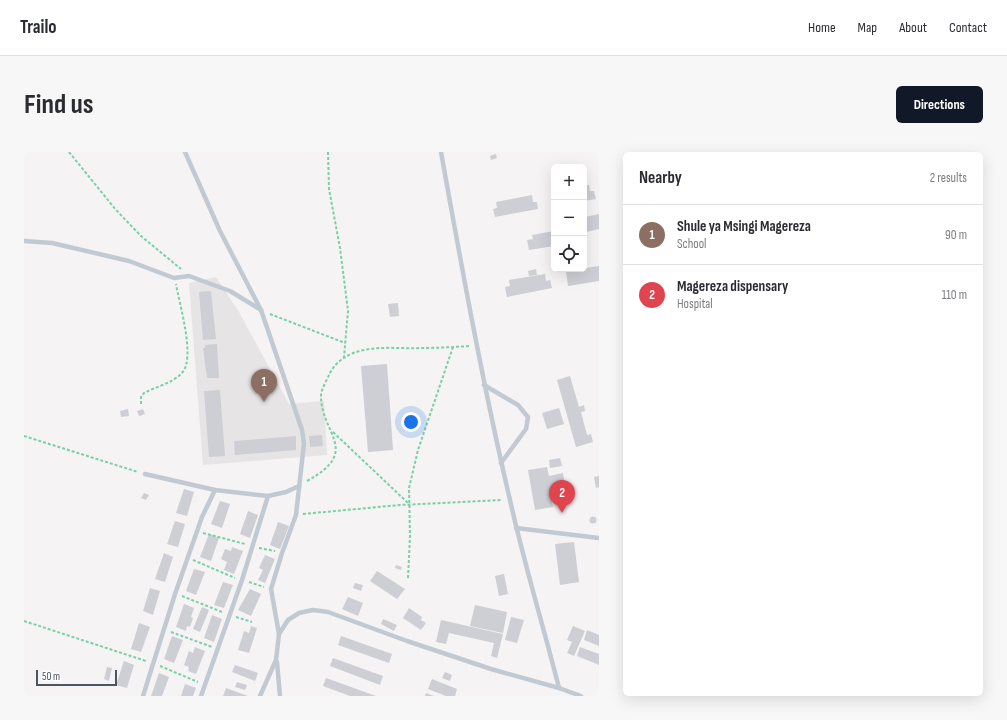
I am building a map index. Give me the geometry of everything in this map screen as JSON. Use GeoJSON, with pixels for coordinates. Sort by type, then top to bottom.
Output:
{"type":"FeatureCollection","features":[{"type":"Feature","properties":{"kind":"lane"},"geometry":{"type":"LineString","coordinates":[[185,152],[220,231],[261,310],[302,430],[304,443],[296,515],[271,589],[279,634],[276,660],[280,696]]}},
{"type":"Feature","properties":{"kind":"lane"},"geometry":{"type":"LineString","coordinates":[[441,152],[484,385],[516,528],[559,688]]}},
{"type":"Feature","properties":{"kind":"lane"},"geometry":{"type":"LineString","coordinates":[[24,241],[52,243],[129,261],[174,278],[189,276],[230,291],[261,310]]}},
{"type":"Feature","properties":{"kind":"lane"},"geometry":{"type":"LineString","coordinates":[[484,385],[518,404],[525,411],[528,419],[526,429],[502,463]]}},
{"type":"Feature","properties":{"kind":"lane"},"geometry":{"type":"LineString","coordinates":[[145,474],[215,490],[268,496],[286,492],[299,486]]}},
{"type":"Feature","properties":{"kind":"lane"},"geometry":{"type":"LineString","coordinates":[[143,696],[175,594],[189,558],[197,531],[215,490]]}},
{"type":"Feature","properties":{"kind":"lane"},"geometry":{"type":"LineString","coordinates":[[201,696],[228,615],[242,580],[268,496]]}},
{"type":"Feature","properties":{"kind":"lane"},"geometry":{"type":"LineString","coordinates":[[516,528],[599,538]]}},
{"type":"Feature","properties":{"kind":"lane"},"geometry":{"type":"LineString","coordinates":[[279,634],[288,620],[299,613],[313,610],[328,612],[418,645],[581,696]]}},
{"type":"Feature","properties":{"kind":"lane"},"geometry":{"type":"LineString","coordinates":[[260,696],[276,660]]}},
{"type":"Feature","properties":{"kind":"path"},"geometry":{"type":"LineString","coordinates":[[69,152],[111,205],[131,226],[189,276]]}},
{"type":"Feature","properties":{"kind":"path"},"geometry":{"type":"LineString","coordinates":[[328,152],[329,189],[340,248],[348,311],[344,357]]}},
{"type":"Feature","properties":{"kind":"path"},"geometry":{"type":"LineString","coordinates":[[141,404],[140,397],[144,393],[177,377],[183,373],[185,368],[188,346],[174,278]]}},
{"type":"Feature","properties":{"kind":"path"},"geometry":{"type":"LineString","coordinates":[[261,310],[345,344]]}},
{"type":"Feature","properties":{"kind":"path"},"geometry":{"type":"LineString","coordinates":[[299,486],[322,474],[330,465],[335,455],[336,443],[322,407],[321,394],[335,365],[344,357],[363,350],[387,347],[421,348],[476,345]]}},
{"type":"Feature","properties":{"kind":"path"},"geometry":{"type":"LineString","coordinates":[[408,578],[409,488],[418,450],[453,347]]}},
{"type":"Feature","properties":{"kind":"path"},"geometry":{"type":"LineString","coordinates":[[332,431],[409,504]]}},
{"type":"Feature","properties":{"kind":"path"},"geometry":{"type":"LineString","coordinates":[[24,436],[145,474]]}},
{"type":"Feature","properties":{"kind":"path"},"geometry":{"type":"LineString","coordinates":[[296,515],[345,509],[409,504],[510,500]]}},
{"type":"Feature","properties":{"kind":"path"},"geometry":{"type":"LineString","coordinates":[[197,531],[282,553]]}},
{"type":"Feature","properties":{"kind":"path"},"geometry":{"type":"LineString","coordinates":[[189,558],[242,580],[271,589]]}},
{"type":"Feature","properties":{"kind":"path"},"geometry":{"type":"LineString","coordinates":[[175,594],[228,615],[252,622]]}},
{"type":"Feature","properties":{"kind":"path"},"geometry":{"type":"LineString","coordinates":[[24,621],[153,664],[205,684]]}},
{"type":"Feature","properties":{"kind":"path"},"geometry":{"type":"LineString","coordinates":[[164,630],[217,649]]}},
{"type":"Feature","properties":{"kind":"shaded area"},"geometry":{"type":"Polygon","coordinates":[[[216,277],[239,312],[289,404],[324,401],[327,455],[203,465],[189,283],[216,277]]]}},
{"type":"Feature","properties":{"kind":"building"},"geometry":{"type":"Polygon","coordinates":[[[496,154],[497,158],[491,160],[490,156],[496,154]]]}},
{"type":"Feature","properties":{"kind":"building"},"geometry":{"type":"Polygon","coordinates":[[[587,185],[589,185],[590,191],[594,191],[596,199],[587,200],[587,185]]]}},
{"type":"Feature","properties":{"kind":"building"},"geometry":{"type":"Polygon","coordinates":[[[532,195],[533,202],[537,202],[538,209],[495,217],[493,209],[497,208],[496,202],[532,195]]]}},
{"type":"Feature","properties":{"kind":"building"},"geometry":{"type":"Polygon","coordinates":[[[599,214],[599,229],[587,232],[587,217],[599,214]]]}},
{"type":"Feature","properties":{"kind":"building"},"geometry":{"type":"Polygon","coordinates":[[[551,232],[551,246],[529,250],[527,240],[533,239],[532,235],[551,232]]]}},
{"type":"Feature","properties":{"kind":"building"},"geometry":{"type":"Polygon","coordinates":[[[599,266],[599,281],[568,286],[566,272],[587,272],[587,268],[599,266]]]}},
{"type":"Feature","properties":{"kind":"building"},"geometry":{"type":"Polygon","coordinates":[[[536,269],[537,275],[529,276],[528,271],[536,269]]]}},
{"type":"Feature","properties":{"kind":"building"},"geometry":{"type":"Polygon","coordinates":[[[545,274],[546,281],[550,280],[552,288],[507,297],[505,287],[510,286],[509,280],[545,274]]]}},
{"type":"Feature","properties":{"kind":"building"},"geometry":{"type":"Polygon","coordinates":[[[211,291],[216,339],[203,340],[199,292],[211,291]]]}},
{"type":"Feature","properties":{"kind":"building"},"geometry":{"type":"Polygon","coordinates":[[[398,303],[399,316],[390,317],[388,304],[398,303]]]}},
{"type":"Feature","properties":{"kind":"building"},"geometry":{"type":"Polygon","coordinates":[[[217,344],[219,378],[207,378],[203,348],[205,348],[205,345],[217,344]]]}},
{"type":"Feature","properties":{"kind":"building"},"geometry":{"type":"Polygon","coordinates":[[[387,364],[393,450],[368,452],[361,366],[387,364]]]}},
{"type":"Feature","properties":{"kind":"building"},"geometry":{"type":"Polygon","coordinates":[[[570,376],[579,407],[584,405],[585,411],[581,412],[587,435],[591,434],[593,442],[576,447],[557,380],[570,376]]]}},
{"type":"Feature","properties":{"kind":"building"},"geometry":{"type":"Polygon","coordinates":[[[220,390],[225,456],[209,457],[204,391],[220,390]]]}},
{"type":"Feature","properties":{"kind":"building"},"geometry":{"type":"Polygon","coordinates":[[[559,408],[564,424],[547,429],[542,413],[559,408]]]}},
{"type":"Feature","properties":{"kind":"building"},"geometry":{"type":"Polygon","coordinates":[[[128,409],[129,416],[121,417],[120,411],[128,409]]]}},
{"type":"Feature","properties":{"kind":"building"},"geometry":{"type":"Polygon","coordinates":[[[143,409],[145,414],[139,416],[137,411],[143,409]]]}},
{"type":"Feature","properties":{"kind":"building"},"geometry":{"type":"Polygon","coordinates":[[[322,435],[323,446],[310,447],[309,436],[322,435]]]}},
{"type":"Feature","properties":{"kind":"building"},"geometry":{"type":"Polygon","coordinates":[[[296,436],[296,450],[235,455],[234,441],[296,436]]]}},
{"type":"Feature","properties":{"kind":"building"},"geometry":{"type":"Polygon","coordinates":[[[560,458],[562,466],[550,468],[549,460],[560,458]]]}},
{"type":"Feature","properties":{"kind":"building"},"geometry":{"type":"Polygon","coordinates":[[[547,467],[549,476],[563,473],[566,491],[550,494],[553,507],[535,510],[528,470],[547,467]]]}},
{"type":"Feature","properties":{"kind":"building"},"geometry":{"type":"Polygon","coordinates":[[[599,476],[599,487],[596,488],[594,477],[599,476]]]}},
{"type":"Feature","properties":{"kind":"building"},"geometry":{"type":"Polygon","coordinates":[[[184,489],[194,492],[187,516],[176,513],[184,489]]]}},
{"type":"Feature","properties":{"kind":"building"},"geometry":{"type":"Polygon","coordinates":[[[144,493],[149,495],[146,500],[141,498],[144,493]]]}},
{"type":"Feature","properties":{"kind":"building"},"geometry":{"type":"Polygon","coordinates":[[[220,501],[230,504],[222,528],[211,524],[220,501]]]}},
{"type":"Feature","properties":{"kind":"building"},"geometry":{"type":"Polygon","coordinates":[[[248,511],[258,515],[250,538],[240,534],[248,511]]]}},
{"type":"Feature","properties":{"kind":"building"},"geometry":{"type":"Polygon","coordinates":[[[593,516],[597,520],[593,524],[589,520],[593,516]]]}},
{"type":"Feature","properties":{"kind":"building"},"geometry":{"type":"Polygon","coordinates":[[[175,521],[185,524],[178,547],[167,544],[175,521]]]}},
{"type":"Feature","properties":{"kind":"building"},"geometry":{"type":"Polygon","coordinates":[[[278,522],[289,526],[280,549],[270,545],[278,522]]]}},
{"type":"Feature","properties":{"kind":"building"},"geometry":{"type":"Polygon","coordinates":[[[209,534],[219,538],[211,561],[200,557],[209,534]]]}},
{"type":"Feature","properties":{"kind":"building"},"geometry":{"type":"Polygon","coordinates":[[[574,542],[579,582],[560,585],[555,544],[574,542]]]}},
{"type":"Feature","properties":{"kind":"building"},"geometry":{"type":"Polygon","coordinates":[[[232,547],[243,551],[234,574],[224,570],[227,562],[221,559],[225,549],[231,551],[232,547]]]}},
{"type":"Feature","properties":{"kind":"building"},"geometry":{"type":"Polygon","coordinates":[[[164,553],[173,557],[165,582],[155,579],[164,553]]]}},
{"type":"Feature","properties":{"kind":"building"},"geometry":{"type":"Polygon","coordinates":[[[265,555],[275,559],[265,583],[258,580],[263,570],[259,568],[265,555]]]}},
{"type":"Feature","properties":{"kind":"building"},"geometry":{"type":"Polygon","coordinates":[[[396,565],[402,567],[401,570],[395,568],[396,565]]]}},
{"type":"Feature","properties":{"kind":"building"},"geometry":{"type":"Polygon","coordinates":[[[194,569],[205,572],[196,595],[186,591],[194,569]]]}},
{"type":"Feature","properties":{"kind":"building"},"geometry":{"type":"Polygon","coordinates":[[[377,571],[405,589],[397,599],[370,581],[377,571]]]}},
{"type":"Feature","properties":{"kind":"building"},"geometry":{"type":"Polygon","coordinates":[[[504,574],[508,594],[499,596],[495,576],[504,574]]]}},
{"type":"Feature","properties":{"kind":"building"},"geometry":{"type":"Polygon","coordinates":[[[223,582],[233,585],[224,608],[214,605],[223,582]]]}},
{"type":"Feature","properties":{"kind":"building"},"geometry":{"type":"Polygon","coordinates":[[[355,583],[363,585],[361,591],[353,588],[355,583]]]}},
{"type":"Feature","properties":{"kind":"building"},"geometry":{"type":"Polygon","coordinates":[[[150,588],[160,591],[153,615],[143,611],[150,588]]]}},
{"type":"Feature","properties":{"kind":"building"},"geometry":{"type":"Polygon","coordinates":[[[250,589],[261,594],[251,616],[238,610],[250,589]]]}},
{"type":"Feature","properties":{"kind":"building"},"geometry":{"type":"Polygon","coordinates":[[[348,597],[363,603],[358,616],[342,609],[348,597]]]}},
{"type":"Feature","properties":{"kind":"building"},"geometry":{"type":"Polygon","coordinates":[[[184,604],[194,608],[190,627],[187,626],[186,631],[176,627],[184,604]]]}},
{"type":"Feature","properties":{"kind":"building"},"geometry":{"type":"Polygon","coordinates":[[[475,605],[507,612],[503,633],[470,626],[475,605]]]}},
{"type":"Feature","properties":{"kind":"building"},"geometry":{"type":"Polygon","coordinates":[[[202,607],[209,610],[200,632],[193,629],[202,607]]]}},
{"type":"Feature","properties":{"kind":"building"},"geometry":{"type":"Polygon","coordinates":[[[409,608],[422,617],[421,620],[426,623],[421,630],[403,618],[409,608]]]}},
{"type":"Feature","properties":{"kind":"building"},"geometry":{"type":"Polygon","coordinates":[[[212,615],[222,619],[214,642],[204,638],[212,615]]]}},
{"type":"Feature","properties":{"kind":"building"},"geometry":{"type":"Polygon","coordinates":[[[511,617],[524,620],[517,643],[505,640],[511,617]]]}},
{"type":"Feature","properties":{"kind":"building"},"geometry":{"type":"Polygon","coordinates":[[[383,619],[397,625],[394,631],[381,624],[383,619]]]}},
{"type":"Feature","properties":{"kind":"building"},"geometry":{"type":"Polygon","coordinates":[[[441,620],[503,634],[497,658],[491,656],[494,643],[449,633],[446,644],[436,642],[441,620]]]}},
{"type":"Feature","properties":{"kind":"building"},"geometry":{"type":"Polygon","coordinates":[[[139,623],[150,627],[141,652],[131,649],[139,623]]]}},
{"type":"Feature","properties":{"kind":"building"},"geometry":{"type":"Polygon","coordinates":[[[251,626],[257,628],[249,653],[238,650],[244,631],[249,633],[251,626]]]}},
{"type":"Feature","properties":{"kind":"building"},"geometry":{"type":"Polygon","coordinates":[[[573,626],[585,631],[574,656],[567,653],[572,642],[567,640],[573,626]]]}},
{"type":"Feature","properties":{"kind":"building"},"geometry":{"type":"Polygon","coordinates":[[[587,630],[599,635],[599,646],[584,640],[587,630]]]}},
{"type":"Feature","properties":{"kind":"building"},"geometry":{"type":"Polygon","coordinates":[[[172,636],[183,640],[174,663],[164,659],[172,636]]]}},
{"type":"Feature","properties":{"kind":"building"},"geometry":{"type":"Polygon","coordinates":[[[341,636],[392,654],[389,663],[338,645],[341,636]]]}},
{"type":"Feature","properties":{"kind":"building"},"geometry":{"type":"Polygon","coordinates":[[[195,647],[205,651],[196,674],[188,671],[189,667],[184,665],[189,651],[193,653],[195,647]]]}},
{"type":"Feature","properties":{"kind":"building"},"geometry":{"type":"Polygon","coordinates":[[[580,647],[599,654],[599,665],[577,656],[580,647]]]}},
{"type":"Feature","properties":{"kind":"building"},"geometry":{"type":"Polygon","coordinates":[[[333,658],[383,676],[380,685],[330,666],[333,658]]]}},
{"type":"Feature","properties":{"kind":"building"},"geometry":{"type":"Polygon","coordinates":[[[124,661],[134,665],[127,688],[116,685],[124,661]]]}},
{"type":"Feature","properties":{"kind":"building"},"geometry":{"type":"Polygon","coordinates":[[[235,665],[258,673],[255,681],[232,672],[235,665]]]}},
{"type":"Feature","properties":{"kind":"building"},"geometry":{"type":"Polygon","coordinates":[[[107,667],[112,668],[109,681],[104,679],[107,667]]]}},
{"type":"Feature","properties":{"kind":"building"},"geometry":{"type":"Polygon","coordinates":[[[445,672],[452,675],[450,681],[442,678],[445,672]]]}},
{"type":"Feature","properties":{"kind":"building"},"geometry":{"type":"Polygon","coordinates":[[[159,673],[169,677],[162,696],[151,696],[159,673]]]}},
{"type":"Feature","properties":{"kind":"building"},"geometry":{"type":"Polygon","coordinates":[[[326,678],[376,696],[350,696],[323,686],[326,678]]]}},
{"type":"Feature","properties":{"kind":"building"},"geometry":{"type":"Polygon","coordinates":[[[432,679],[457,689],[455,696],[446,696],[428,689],[432,679]]]}},
{"type":"Feature","properties":{"kind":"building"},"geometry":{"type":"Polygon","coordinates":[[[237,682],[247,685],[245,690],[235,687],[237,682]]]}},
{"type":"Feature","properties":{"kind":"building"},"geometry":{"type":"Polygon","coordinates":[[[185,684],[196,688],[193,696],[181,696],[185,684]]]}},
{"type":"Feature","properties":{"kind":"building"},"geometry":{"type":"Polygon","coordinates":[[[226,688],[248,696],[223,696],[226,688]]]}},
{"type":"Feature","properties":{"kind":"building"},"geometry":{"type":"Polygon","coordinates":[[[426,693],[434,696],[425,696],[426,693]]]}},
{"type":"Feature","properties":{"kind":"place","name":"Shule ya Msingi Magereza"},"geometry":{"type":"Point","coordinates":[264,402]}},
{"type":"Feature","properties":{"kind":"place","name":"Magereza dispensary"},"geometry":{"type":"Point","coordinates":[562,513]}}]}
